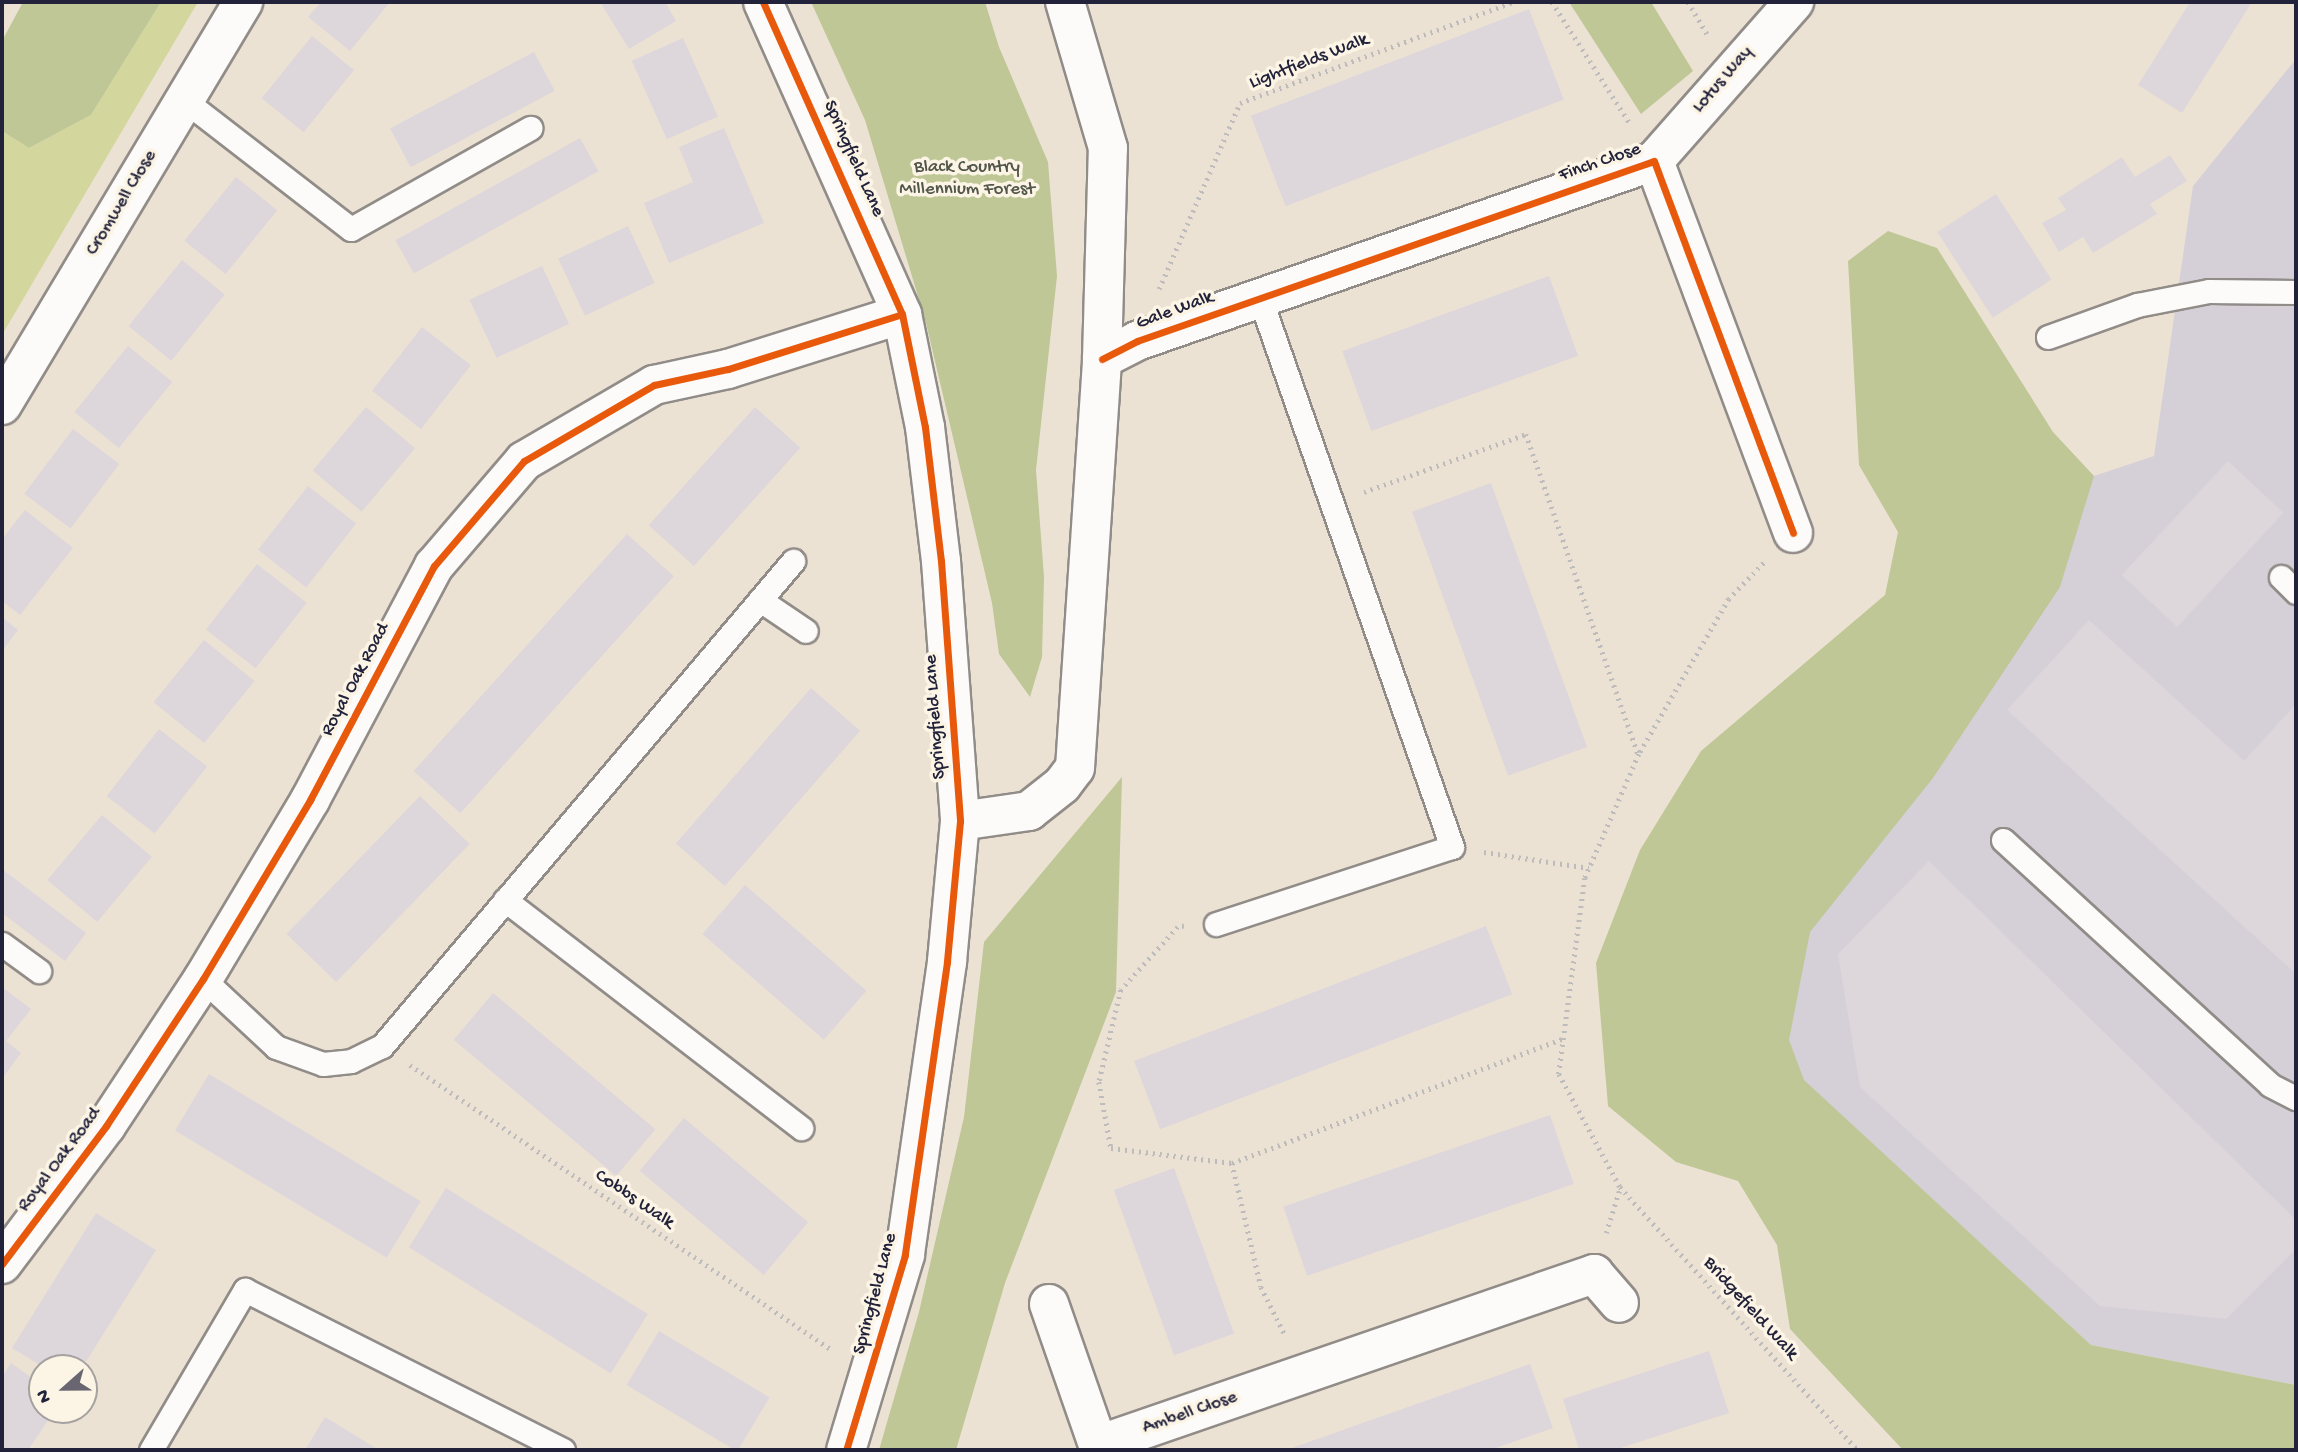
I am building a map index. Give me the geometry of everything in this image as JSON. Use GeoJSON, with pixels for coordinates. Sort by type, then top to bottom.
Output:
{"type":"FeatureCollection","features":[{"type":"Feature","properties":{"kind":"street","name":"Cromwell Close"},"geometry":{"type":"LineString","coordinates":[[2,405],[243,2]]}},
{"type":"Feature","properties":{"kind":"street","name":"Springfield Lane"},"geometry":{"type":"LineString","coordinates":[[763,2],[902,314],[925,427],[941,561],[960,821],[947,962],[905,1255],[846,1450]]}},
{"type":"Feature","properties":{"kind":"street"},"geometry":{"type":"LineString","coordinates":[[960,821],[1029,811],[1062,785],[1075,768],[1102,359],[1108,148],[1065,2]]}},
{"type":"Feature","properties":{"kind":"street","name":"Lotus Way"},"geometry":{"type":"LineString","coordinates":[[1654,161],[1794,2]]}},
{"type":"Feature","properties":{"kind":"street","name":"Finch Close"},"geometry":{"type":"LineString","coordinates":[[1260,298],[1654,161],[1793,533]]}},
{"type":"Feature","properties":{"kind":"street","name":"Gale Walk"},"geometry":{"type":"LineString","coordinates":[[1102,359],[1137,341],[1260,298]]}},
{"type":"Feature","properties":{"kind":"street","name":"Royal Oak Road"},"geometry":{"type":"LineString","coordinates":[[2,1264],[106,1126],[203,979],[310,800],[434,566],[524,461],[654,384],[728,369],[902,314]]}},
{"type":"Feature","properties":{"kind":"street"},"geometry":{"type":"LineString","coordinates":[[1594,1274],[1619,1303]]}},
{"type":"Feature","properties":{"kind":"street","name":"Ambell Close"},"geometry":{"type":"LineString","coordinates":[[1049,1304],[1099,1447],[1304,1373],[1594,1274]]}},
{"type":"Feature","properties":{"kind":"lane"},"geometry":{"type":"LineString","coordinates":[[184,100],[351,229],[530,128]]}},
{"type":"Feature","properties":{"kind":"lane"},"geometry":{"type":"LineString","coordinates":[[2048,337],[2137,305],[2209,291],[2296,292]]}},
{"type":"Feature","properties":{"kind":"lane"},"geometry":{"type":"LineString","coordinates":[[1216,924],[1452,847],[1260,298]]}},
{"type":"Feature","properties":{"kind":"lane"},"geometry":{"type":"LineString","coordinates":[[203,979],[276,1047],[323,1064],[351,1061],[382,1046],[793,561]]}},
{"type":"Feature","properties":{"kind":"lane"},"geometry":{"type":"LineString","coordinates":[[760,600],[806,631]]}},
{"type":"Feature","properties":{"kind":"lane"},"geometry":{"type":"LineString","coordinates":[[2003,840],[2270,1085],[2296,1098]]}},
{"type":"Feature","properties":{"kind":"lane"},"geometry":{"type":"LineString","coordinates":[[505,900],[801,1128]]}},
{"type":"Feature","properties":{"kind":"lane"},"geometry":{"type":"LineString","coordinates":[[2,944],[39,971]]}},
{"type":"Feature","properties":{"kind":"lane"},"geometry":{"type":"LineString","coordinates":[[151,1450],[245,1290],[563,1450]]}},
{"type":"Feature","properties":{"kind":"path"},"geometry":{"type":"LineString","coordinates":[[1552,2],[1654,161]]}},
{"type":"Feature","properties":{"kind":"path"},"geometry":{"type":"LineString","coordinates":[[1332,503],[1525,434],[1639,754]]}},
{"type":"Feature","properties":{"kind":"path"},"geometry":{"type":"LineString","coordinates":[[1452,847],[1590,868]]}},
{"type":"Feature","properties":{"kind":"path"},"geometry":{"type":"LineString","coordinates":[[1216,924],[1178,927],[1121,990],[1099,1082],[1111,1148],[1231,1163],[1564,1038]]}},
{"type":"Feature","properties":{"kind":"path"},"geometry":{"type":"LineString","coordinates":[[1231,1163],[1261,1287],[1304,1373]]}},
{"type":"Feature","properties":{"kind":"path"},"geometry":{"type":"LineString","coordinates":[[1594,1274],[1620,1187]]}},
{"type":"Feature","properties":{"kind":"shaded area"},"geometry":{"type":"Polygon","coordinates":[[[2296,59],[2296,1385],[2091,1345],[1803,1080],[1737,904],[2094,476],[2154,456],[2193,186],[2296,59]]]}},
{"type":"Feature","properties":{"kind":"green space"},"geometry":{"type":"Polygon","coordinates":[[[23,2],[161,2],[91,115],[29,148],[2,131],[2,41],[23,2]]]}},
{"type":"Feature","properties":{"kind":"green space"},"geometry":{"type":"Polygon","coordinates":[[[161,2],[198,2],[2,335],[2,131],[29,148],[91,115],[161,2]]]}},
{"type":"Feature","properties":{"kind":"green space","name":"Black Country Millennium Forest"},"geometry":{"type":"Polygon","coordinates":[[[811,2],[985,2],[999,47],[1048,162],[1057,276],[1036,470],[1044,577],[1042,657],[1030,697],[999,654],[992,603],[926,323],[865,120],[811,2]]]}},
{"type":"Feature","properties":{"kind":"green space"},"geometry":{"type":"Polygon","coordinates":[[[1569,2],[1651,2],[1693,71],[1641,114],[1569,2]]]}},
{"type":"Feature","properties":{"kind":"green space"},"geometry":{"type":"Polygon","coordinates":[[[1888,231],[1937,248],[2053,432],[2094,476],[2060,587],[1933,778],[1810,932],[1789,1040],[1804,1080],[2091,1345],[2296,1385],[2296,1450],[1903,1450],[1790,1329],[1777,1245],[1738,1181],[1676,1162],[1608,1106],[1596,963],[1640,850],[1701,751],[1885,595],[1898,532],[1859,465],[1848,261],[1888,231]]]}},
{"type":"Feature","properties":{"kind":"green space"},"geometry":{"type":"Polygon","coordinates":[[[1122,777],[1116,992],[1005,1283],[956,1450],[879,1450],[919,1312],[964,1117],[984,942],[1122,777]]]}},
{"type":"Feature","properties":{"kind":"building"},"geometry":{"type":"Polygon","coordinates":[[[321,2],[390,2],[350,51],[308,17],[321,2]]]}},
{"type":"Feature","properties":{"kind":"building"},"geometry":{"type":"Polygon","coordinates":[[[600,2],[665,2],[676,21],[629,49],[600,2]]]}},
{"type":"Feature","properties":{"kind":"building"},"geometry":{"type":"Polygon","coordinates":[[[2190,2],[2252,2],[2182,113],[2138,85],[2190,2]]]}},
{"type":"Feature","properties":{"kind":"building"},"geometry":{"type":"Polygon","coordinates":[[[1529,9],[1564,100],[1286,206],[1251,116],[1529,9]]]}},
{"type":"Feature","properties":{"kind":"building"},"geometry":{"type":"Polygon","coordinates":[[[312,36],[354,70],[304,132],[262,98],[312,36]]]}},
{"type":"Feature","properties":{"kind":"building"},"geometry":{"type":"Polygon","coordinates":[[[683,38],[718,117],[667,139],[632,61],[683,38]]]}},
{"type":"Feature","properties":{"kind":"building"},"geometry":{"type":"Polygon","coordinates":[[[534,52],[555,91],[411,167],[390,129],[534,52]]]}},
{"type":"Feature","properties":{"kind":"building"},"geometry":{"type":"Polygon","coordinates":[[[724,128],[764,223],[669,263],[644,203],[693,182],[679,147],[724,128]]]}},
{"type":"Feature","properties":{"kind":"building"},"geometry":{"type":"Polygon","coordinates":[[[580,138],[598,171],[414,274],[395,240],[580,138]]]}},
{"type":"Feature","properties":{"kind":"building"},"geometry":{"type":"Polygon","coordinates":[[[2170,155],[2187,181],[2150,204],[2157,214],[2093,253],[2083,237],[2059,252],[2042,223],[2066,210],[2058,198],[2122,157],[2135,177],[2170,155]]]}},
{"type":"Feature","properties":{"kind":"building"},"geometry":{"type":"Polygon","coordinates":[[[236,177],[277,210],[226,274],[184,241],[236,177]]]}},
{"type":"Feature","properties":{"kind":"building"},"geometry":{"type":"Polygon","coordinates":[[[1996,194],[2052,280],[1993,318],[1937,232],[1996,194]]]}},
{"type":"Feature","properties":{"kind":"building"},"geometry":{"type":"Polygon","coordinates":[[[628,226],[655,283],[585,316],[558,259],[628,226]]]}},
{"type":"Feature","properties":{"kind":"building"},"geometry":{"type":"Polygon","coordinates":[[[182,260],[225,295],[171,361],[129,326],[182,260]]]}},
{"type":"Feature","properties":{"kind":"building"},"geometry":{"type":"Polygon","coordinates":[[[542,266],[569,324],[497,358],[469,300],[542,266]]]}},
{"type":"Feature","properties":{"kind":"building"},"geometry":{"type":"Polygon","coordinates":[[[1549,276],[1578,356],[1371,431],[1342,351],[1549,276]]]}},
{"type":"Feature","properties":{"kind":"building"},"geometry":{"type":"Polygon","coordinates":[[[422,327],[471,365],[421,429],[372,391],[422,327]]]}},
{"type":"Feature","properties":{"kind":"building"},"geometry":{"type":"Polygon","coordinates":[[[128,346],[172,382],[119,448],[75,412],[128,346]]]}},
{"type":"Feature","properties":{"kind":"building"},"geometry":{"type":"Polygon","coordinates":[[[366,407],[415,448],[362,512],[313,471],[366,407]]]}},
{"type":"Feature","properties":{"kind":"building"},"geometry":{"type":"Polygon","coordinates":[[[755,407],[800,448],[694,566],[649,525],[755,407]]]}},
{"type":"Feature","properties":{"kind":"building"},"geometry":{"type":"Polygon","coordinates":[[[73,429],[119,464],[71,529],[24,494],[73,429]]]}},
{"type":"Feature","properties":{"kind":"building"},"geometry":{"type":"Polygon","coordinates":[[[2228,461],[2284,513],[2177,627],[2122,575],[2228,461]]]}},
{"type":"Feature","properties":{"kind":"building"},"geometry":{"type":"Polygon","coordinates":[[[1491,483],[1587,747],[1508,776],[1412,512],[1491,483]]]}},
{"type":"Feature","properties":{"kind":"building"},"geometry":{"type":"Polygon","coordinates":[[[308,486],[356,524],[306,587],[258,550],[308,486]]]}},
{"type":"Feature","properties":{"kind":"building"},"geometry":{"type":"Polygon","coordinates":[[[25,510],[73,548],[20,615],[2,601],[2,539],[25,510]]]}},
{"type":"Feature","properties":{"kind":"building"},"geometry":{"type":"Polygon","coordinates":[[[627,534],[674,576],[460,813],[414,771],[627,534]]]}},
{"type":"Feature","properties":{"kind":"building"},"geometry":{"type":"Polygon","coordinates":[[[257,564],[307,603],[256,668],[206,629],[257,564]]]}},
{"type":"Feature","properties":{"kind":"building"},"geometry":{"type":"Polygon","coordinates":[[[2,617],[18,630],[2,651],[2,617]]]}},
{"type":"Feature","properties":{"kind":"building"},"geometry":{"type":"Polygon","coordinates":[[[2089,620],[2244,761],[2296,704],[2296,974],[2007,710],[2089,620]]]}},
{"type":"Feature","properties":{"kind":"building"},"geometry":{"type":"Polygon","coordinates":[[[204,640],[255,681],[204,743],[154,702],[204,640]]]}},
{"type":"Feature","properties":{"kind":"building"},"geometry":{"type":"Polygon","coordinates":[[[811,688],[860,731],[725,886],[676,843],[811,688]]]}},
{"type":"Feature","properties":{"kind":"building"},"geometry":{"type":"Polygon","coordinates":[[[159,729],[207,767],[155,834],[107,796],[159,729]]]}},
{"type":"Feature","properties":{"kind":"building"},"geometry":{"type":"Polygon","coordinates":[[[420,796],[470,844],[336,982],[287,934],[420,796]]]}},
{"type":"Feature","properties":{"kind":"building"},"geometry":{"type":"Polygon","coordinates":[[[102,815],[152,857],[97,922],[47,880],[102,815]]]}},
{"type":"Feature","properties":{"kind":"building"},"geometry":{"type":"Polygon","coordinates":[[[1929,861],[2296,1220],[2296,1249],[2226,1319],[2100,1306],[1860,1087],[1838,954],[1929,861]]]}},
{"type":"Feature","properties":{"kind":"building"},"geometry":{"type":"Polygon","coordinates":[[[2,869],[86,933],[65,961],[2,913],[2,869]]]}},
{"type":"Feature","properties":{"kind":"building"},"geometry":{"type":"Polygon","coordinates":[[[745,885],[867,991],[824,1040],[702,934],[745,885]]]}},
{"type":"Feature","properties":{"kind":"building"},"geometry":{"type":"Polygon","coordinates":[[[1486,926],[1512,994],[1160,1129],[1134,1061],[1486,926]]]}},
{"type":"Feature","properties":{"kind":"building"},"geometry":{"type":"Polygon","coordinates":[[[2,987],[31,1009],[6,1041],[21,1053],[2,1079],[2,987]]]}},
{"type":"Feature","properties":{"kind":"building"},"geometry":{"type":"Polygon","coordinates":[[[493,993],[655,1129],[616,1176],[454,1040],[493,993]]]}},
{"type":"Feature","properties":{"kind":"building"},"geometry":{"type":"Polygon","coordinates":[[[209,1074],[421,1201],[387,1258],[175,1131],[209,1074]]]}},
{"type":"Feature","properties":{"kind":"building"},"geometry":{"type":"Polygon","coordinates":[[[1550,1115],[1574,1184],[1307,1276],[1283,1207],[1550,1115]]]}},
{"type":"Feature","properties":{"kind":"building"},"geometry":{"type":"Polygon","coordinates":[[[684,1118],[808,1222],[764,1275],[640,1171],[684,1118]]]}},
{"type":"Feature","properties":{"kind":"building"},"geometry":{"type":"Polygon","coordinates":[[[1174,1168],[1234,1333],[1174,1355],[1114,1190],[1174,1168]]]}},
{"type":"Feature","properties":{"kind":"building"},"geometry":{"type":"Polygon","coordinates":[[[446,1188],[648,1314],[611,1373],[409,1247],[446,1188]]]}},
{"type":"Feature","properties":{"kind":"building"},"geometry":{"type":"Polygon","coordinates":[[[96,1213],[156,1250],[91,1354],[28,1354],[28,1358],[12,1348],[96,1213]]]}},
{"type":"Feature","properties":{"kind":"building"},"geometry":{"type":"Polygon","coordinates":[[[659,1331],[770,1397],[738,1450],[735,1450],[627,1385],[659,1331]]]}},
{"type":"Feature","properties":{"kind":"building"},"geometry":{"type":"Polygon","coordinates":[[[1709,1351],[1729,1413],[1614,1450],[1579,1450],[1563,1399],[1709,1351]]]}},
{"type":"Feature","properties":{"kind":"building"},"geometry":{"type":"Polygon","coordinates":[[[11,1363],[28,1375],[28,1424],[46,1424],[28,1450],[2,1450],[2,1377],[11,1363]]]}},
{"type":"Feature","properties":{"kind":"building"},"geometry":{"type":"Polygon","coordinates":[[[1530,1364],[1553,1428],[1490,1450],[1286,1450],[1530,1364]]]}},
{"type":"Feature","properties":{"kind":"building"},"geometry":{"type":"Polygon","coordinates":[[[325,1417],[379,1450],[305,1450],[325,1417]]]}},
{"type":"Feature","properties":{"kind":"cycle path"},"geometry":{"type":"LineString","coordinates":[[763,2],[902,314],[925,427],[941,561],[960,821],[947,962],[905,1255],[846,1450]]}},
{"type":"Feature","properties":{"kind":"cycle path"},"geometry":{"type":"LineString","coordinates":[[1102,359],[1137,341],[1654,161],[1793,533]]}},
{"type":"Feature","properties":{"kind":"cycle path"},"geometry":{"type":"LineString","coordinates":[[2,1264],[106,1126],[203,979],[310,800],[434,566],[524,461],[654,385],[728,369],[902,314]]}}]}
